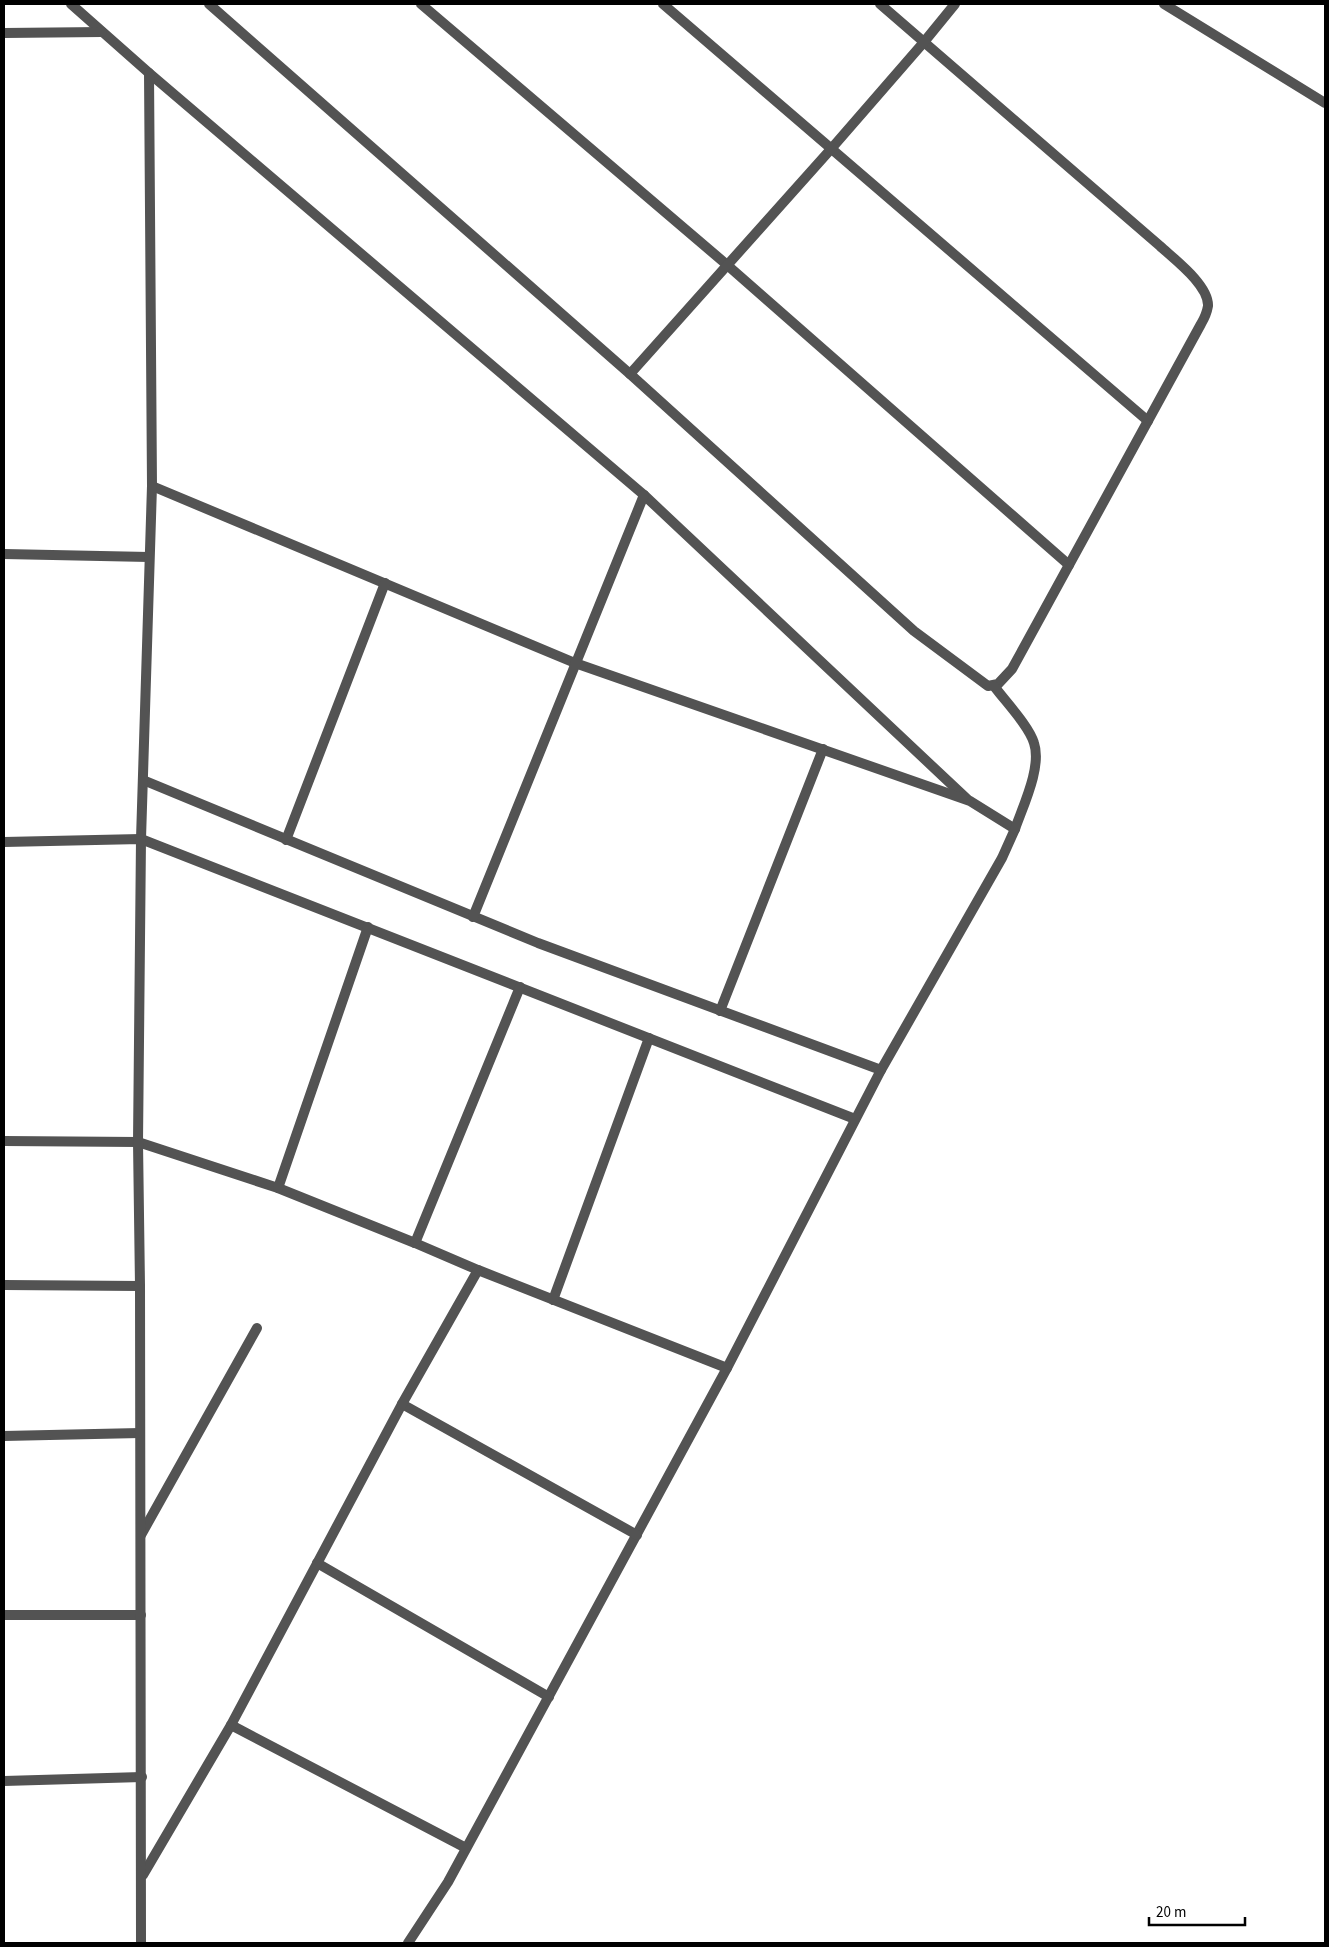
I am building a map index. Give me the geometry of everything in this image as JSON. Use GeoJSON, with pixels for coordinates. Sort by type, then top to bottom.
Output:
{"type":"FeatureCollection","features":[{"type":"Feature","properties":{"kind":"street"},"geometry":{"type":"LineString","coordinates":[[71,4],[149,73],[644,495],[970,802]]}},
{"type":"Feature","properties":{"kind":"street"},"geometry":{"type":"LineString","coordinates":[[209,4],[630,374],[914,631],[985,685],[994,686],[1012,668],[1205,316],[1208,302],[1202,288],[1160,246],[880,4]]}},
{"type":"Feature","properties":{"kind":"street"},"geometry":{"type":"LineString","coordinates":[[422,4],[726,264],[1069,565]]}},
{"type":"Feature","properties":{"kind":"street"},"geometry":{"type":"LineString","coordinates":[[663,4],[1148,421]]}},
{"type":"Feature","properties":{"kind":"street"},"geometry":{"type":"LineString","coordinates":[[630,374],[726,264],[831,149],[955,4]]}},
{"type":"Feature","properties":{"kind":"street"},"geometry":{"type":"LineString","coordinates":[[1164,4],[1325,103]]}},
{"type":"Feature","properties":{"kind":"street"},"geometry":{"type":"LineString","coordinates":[[4,33],[102,32]]}},
{"type":"Feature","properties":{"kind":"street"},"geometry":{"type":"LineString","coordinates":[[142,1943],[138,1142],[141,839],[152,486],[149,73]]}},
{"type":"Feature","properties":{"kind":"street"},"geometry":{"type":"LineString","coordinates":[[152,486],[575,663],[970,802],[1015,829]]}},
{"type":"Feature","properties":{"kind":"street"},"geometry":{"type":"LineString","coordinates":[[473,917],[644,495]]}},
{"type":"Feature","properties":{"kind":"street"},"geometry":{"type":"LineString","coordinates":[[4,554],[149,557]]}},
{"type":"Feature","properties":{"kind":"street"},"geometry":{"type":"LineString","coordinates":[[286,840],[385,583]]}},
{"type":"Feature","properties":{"kind":"street"},"geometry":{"type":"LineString","coordinates":[[408,1943],[427,1916],[466,1848],[727,1368],[880,1070],[1002,858],[1027,798],[1034,772],[1036,751],[1032,738],[994,686]]}},
{"type":"Feature","properties":{"kind":"street"},"geometry":{"type":"LineString","coordinates":[[720,1010],[823,750]]}},
{"type":"Feature","properties":{"kind":"street"},"geometry":{"type":"LineString","coordinates":[[143,780],[538,943],[880,1070]]}},
{"type":"Feature","properties":{"kind":"street"},"geometry":{"type":"LineString","coordinates":[[4,842],[141,839],[856,1119]]}},
{"type":"Feature","properties":{"kind":"street"},"geometry":{"type":"LineString","coordinates":[[278,1188],[368,927]]}},
{"type":"Feature","properties":{"kind":"street"},"geometry":{"type":"LineString","coordinates":[[415,1243],[520,987]]}},
{"type":"Feature","properties":{"kind":"street"},"geometry":{"type":"LineString","coordinates":[[553,1300],[649,1038]]}},
{"type":"Feature","properties":{"kind":"street"},"geometry":{"type":"LineString","coordinates":[[4,1141],[138,1142],[278,1188],[478,1270],[727,1368]]}},
{"type":"Feature","properties":{"kind":"street"},"geometry":{"type":"LineString","coordinates":[[142,1876],[231,1725],[402,1404],[478,1270]]}},
{"type":"Feature","properties":{"kind":"street"},"geometry":{"type":"LineString","coordinates":[[4,1285],[140,1286]]}},
{"type":"Feature","properties":{"kind":"street"},"geometry":{"type":"LineString","coordinates":[[141,1536],[257,1328]]}},
{"type":"Feature","properties":{"kind":"street"},"geometry":{"type":"LineString","coordinates":[[402,1404],[637,1535]]}},
{"type":"Feature","properties":{"kind":"street"},"geometry":{"type":"LineString","coordinates":[[4,1436],[140,1434]]}},
{"type":"Feature","properties":{"kind":"street"},"geometry":{"type":"LineString","coordinates":[[317,1563],[548,1697]]}},
{"type":"Feature","properties":{"kind":"street"},"geometry":{"type":"LineString","coordinates":[[4,1615],[141,1615]]}},
{"type":"Feature","properties":{"kind":"street"},"geometry":{"type":"LineString","coordinates":[[231,1725],[466,1848]]}},
{"type":"Feature","properties":{"kind":"street"},"geometry":{"type":"LineString","coordinates":[[4,1781],[142,1777]]}}]}
